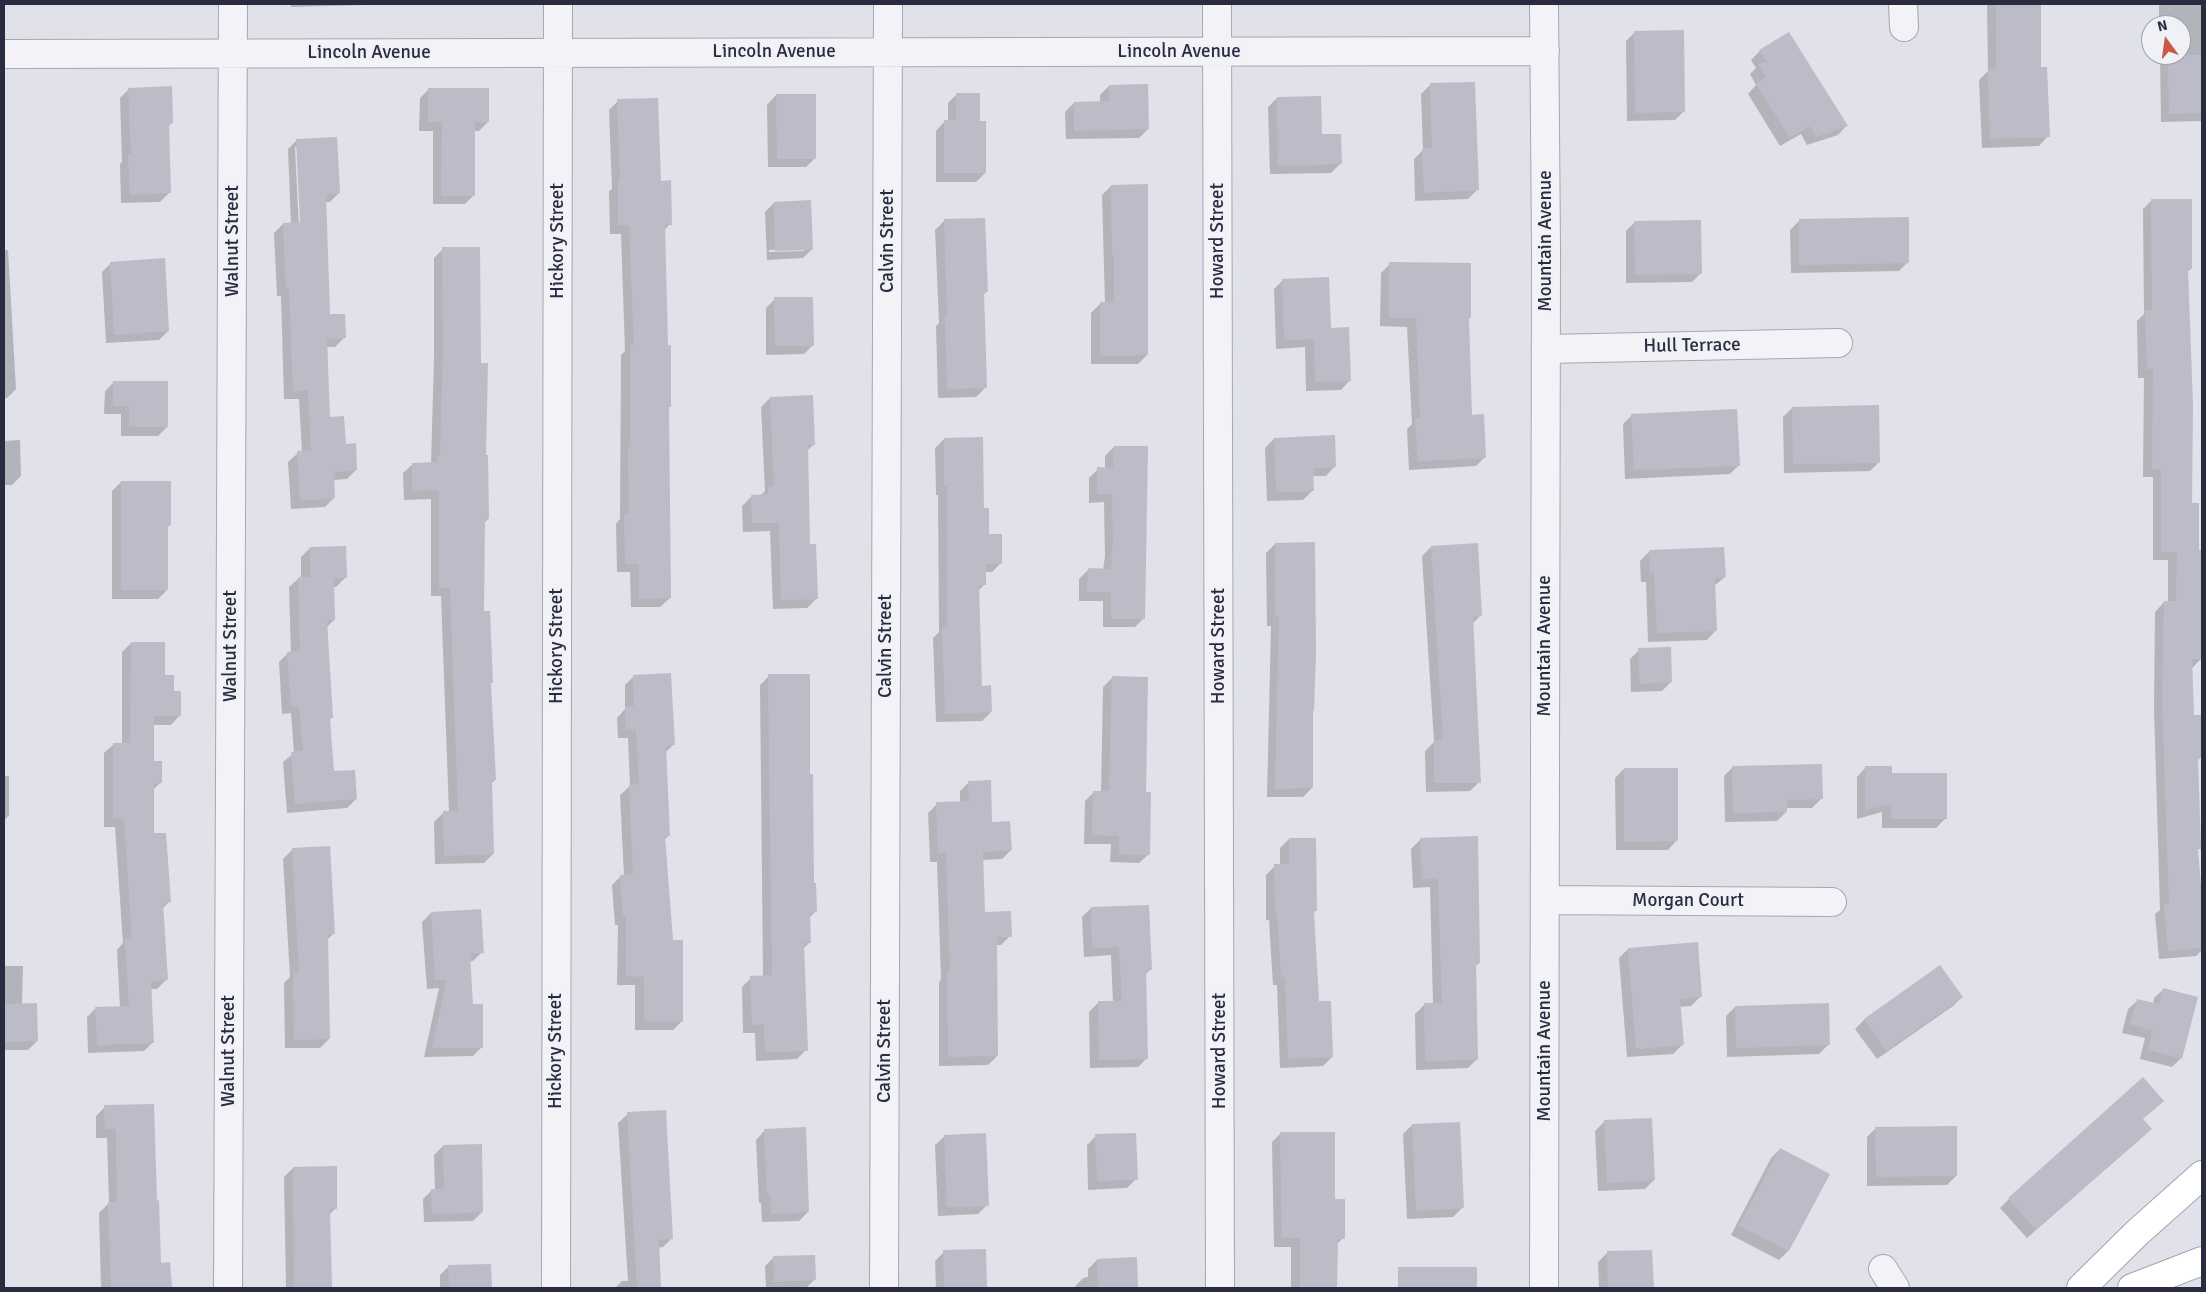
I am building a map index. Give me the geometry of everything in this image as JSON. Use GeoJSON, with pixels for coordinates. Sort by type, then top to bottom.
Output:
{"type":"FeatureCollection","features":[{"type":"Feature","properties":{"kind":"main road"},"geometry":{"type":"LineString","coordinates":[[2081,1288],[2138,1232],[2202,1175]]}},
{"type":"Feature","properties":{"kind":"main road"},"geometry":{"type":"LineString","coordinates":[[2132,1288],[2202,1261]]}},
{"type":"Feature","properties":{"kind":"street","name":"Walnut Street"},"geometry":{"type":"LineString","coordinates":[[228,1288],[233,4]]}},
{"type":"Feature","properties":{"kind":"street","name":"Hickory Street"},"geometry":{"type":"LineString","coordinates":[[556,1288],[558,4]]}},
{"type":"Feature","properties":{"kind":"street","name":"Calvin Street"},"geometry":{"type":"LineString","coordinates":[[884,1288],[888,4]]}},
{"type":"Feature","properties":{"kind":"street","name":"Howard Street"},"geometry":{"type":"LineString","coordinates":[[1218,4],[1220,1288]]}},
{"type":"Feature","properties":{"kind":"street","name":"Mountain Avenue"},"geometry":{"type":"LineString","coordinates":[[1544,4],[1546,349],[1544,1288]]}},
{"type":"Feature","properties":{"kind":"street","name":"Lincoln Avenue"},"geometry":{"type":"LineString","coordinates":[[4,54],[1545,51]]}},
{"type":"Feature","properties":{"kind":"street","name":"Hull Terrace"},"geometry":{"type":"LineString","coordinates":[[1546,349],[1838,343]]}},
{"type":"Feature","properties":{"kind":"street","name":"Morgan Court"},"geometry":{"type":"LineString","coordinates":[[1545,900],[1832,902]]}},
{"type":"Feature","properties":{"kind":"building"},"geometry":{"type":"Polygon","coordinates":[[[1996,4],[2041,4],[2041,67],[2047,67],[2050,137],[1990,139],[1988,69],[1996,69],[1996,4]]]}},
{"type":"Feature","properties":{"kind":"building"},"geometry":{"type":"Polygon","coordinates":[[[1684,30],[1685,112],[1635,113],[1634,31],[1684,30]]]}},
{"type":"Feature","properties":{"kind":"building"},"geometry":{"type":"Polygon","coordinates":[[[1789,32],[1848,126],[1816,137],[1810,126],[1790,138],[1756,84],[1766,77],[1758,64],[1767,62],[1759,50],[1789,32]]]}},
{"type":"Feature","properties":{"kind":"building"},"geometry":{"type":"Polygon","coordinates":[[[2191,55],[2202,55],[2202,113],[2169,114],[2168,65],[2191,65],[2191,55]]]}},
{"type":"Feature","properties":{"kind":"building"},"geometry":{"type":"Polygon","coordinates":[[[1475,82],[1479,190],[1424,193],[1422,149],[1432,148],[1430,83],[1475,82]]]}},
{"type":"Feature","properties":{"kind":"building"},"geometry":{"type":"Polygon","coordinates":[[[1148,84],[1149,129],[1074,131],[1074,102],[1109,101],[1109,85],[1148,84]]]}},
{"type":"Feature","properties":{"kind":"building"},"geometry":{"type":"Polygon","coordinates":[[[172,86],[173,123],[169,124],[171,193],[130,195],[128,154],[131,154],[128,88],[172,86]]]}},
{"type":"Feature","properties":{"kind":"building"},"geometry":{"type":"Polygon","coordinates":[[[428,88],[489,88],[489,122],[475,122],[475,196],[441,196],[442,122],[428,122],[428,88]]]}},
{"type":"Feature","properties":{"kind":"building"},"geometry":{"type":"Polygon","coordinates":[[[956,93],[980,93],[980,121],[986,121],[986,173],[944,173],[944,120],[956,120],[956,93]]]}},
{"type":"Feature","properties":{"kind":"building"},"geometry":{"type":"Polygon","coordinates":[[[776,94],[816,94],[816,159],[777,159],[776,94]]]}},
{"type":"Feature","properties":{"kind":"building"},"geometry":{"type":"Polygon","coordinates":[[[1321,96],[1322,134],[1341,134],[1342,164],[1278,166],[1277,97],[1321,96]]]}},
{"type":"Feature","properties":{"kind":"building"},"geometry":{"type":"Polygon","coordinates":[[[658,98],[661,181],[671,180],[672,225],[665,225],[668,345],[671,345],[671,407],[669,407],[671,598],[639,599],[639,564],[625,564],[624,514],[629,513],[630,345],[634,345],[629,225],[618,225],[618,181],[620,181],[617,99],[658,98]]]}},
{"type":"Feature","properties":{"kind":"building"},"geometry":{"type":"Polygon","coordinates":[[[337,137],[340,193],[326,194],[330,314],[345,314],[346,338],[327,339],[330,417],[344,416],[346,444],[356,443],[357,470],[334,472],[335,498],[300,501],[297,451],[311,450],[308,390],[293,391],[289,288],[286,288],[283,223],[300,222],[296,139],[337,137]]]}},
{"type":"Feature","properties":{"kind":"building"},"geometry":{"type":"Polygon","coordinates":[[[1148,184],[1148,355],[1100,356],[1100,302],[1114,302],[1111,185],[1148,184]]]}},
{"type":"Feature","properties":{"kind":"building"},"geometry":{"type":"Polygon","coordinates":[[[2151,199],[2192,199],[2192,269],[2188,269],[2193,405],[2192,503],[2199,503],[2199,550],[2202,550],[2202,659],[2192,659],[2194,715],[2202,715],[2202,757],[2198,757],[2201,849],[2198,849],[2202,899],[2202,948],[2168,951],[2164,904],[2169,904],[2162,698],[2164,601],[2176,601],[2177,552],[2161,552],[2161,469],[2152,469],[2153,369],[2147,369],[2145,310],[2152,310],[2151,199]]]}},
{"type":"Feature","properties":{"kind":"building"},"geometry":{"type":"Polygon","coordinates":[[[811,200],[813,250],[775,251],[774,202],[811,200]]]}},
{"type":"Feature","properties":{"kind":"building"},"geometry":{"type":"Polygon","coordinates":[[[1909,217],[1909,263],[1799,265],[1799,219],[1909,217]]]}},
{"type":"Feature","properties":{"kind":"building"},"geometry":{"type":"Polygon","coordinates":[[[985,218],[988,292],[984,292],[987,388],[947,389],[944,219],[985,218]]]}},
{"type":"Feature","properties":{"kind":"building"},"geometry":{"type":"Polygon","coordinates":[[[1701,220],[1702,274],[1635,275],[1634,221],[1701,220]]]}},
{"type":"Feature","properties":{"kind":"building"},"geometry":{"type":"Polygon","coordinates":[[[442,247],[480,247],[481,363],[488,363],[486,455],[488,455],[489,519],[485,519],[484,611],[490,611],[493,683],[491,683],[496,780],[492,780],[494,854],[444,856],[443,811],[458,811],[450,588],[439,588],[439,490],[412,491],[412,463],[437,462],[437,456],[440,456],[443,348],[442,247]]]}},
{"type":"Feature","properties":{"kind":"building"},"geometry":{"type":"Polygon","coordinates":[[[165,258],[169,331],[114,335],[110,262],[165,258]]]}},
{"type":"Feature","properties":{"kind":"building"},"geometry":{"type":"Polygon","coordinates":[[[1389,262],[1471,263],[1471,318],[1469,318],[1472,415],[1484,414],[1486,458],[1418,461],[1415,419],[1420,418],[1416,318],[1389,318],[1389,262]]]}},
{"type":"Feature","properties":{"kind":"building"},"geometry":{"type":"Polygon","coordinates":[[[1329,277],[1331,328],[1349,327],[1351,381],[1315,382],[1314,339],[1284,340],[1282,279],[1329,277]]]}},
{"type":"Feature","properties":{"kind":"building"},"geometry":{"type":"Polygon","coordinates":[[[774,297],[813,297],[814,346],[775,346],[774,297]]]}},
{"type":"Feature","properties":{"kind":"building"},"geometry":{"type":"Polygon","coordinates":[[[113,381],[168,381],[168,427],[129,427],[129,406],[113,406],[113,381]]]}},
{"type":"Feature","properties":{"kind":"building"},"geometry":{"type":"Polygon","coordinates":[[[813,395],[815,445],[808,445],[810,544],[816,544],[818,599],[781,600],[779,523],[752,523],[751,495],[768,494],[768,487],[774,486],[770,397],[813,395]]]}},
{"type":"Feature","properties":{"kind":"building"},"geometry":{"type":"Polygon","coordinates":[[[1879,405],[1880,463],[1793,464],[1792,407],[1879,405]]]}},
{"type":"Feature","properties":{"kind":"building"},"geometry":{"type":"Polygon","coordinates":[[[1737,409],[1740,466],[1634,470],[1631,414],[1737,409]]]}},
{"type":"Feature","properties":{"kind":"building"},"geometry":{"type":"Polygon","coordinates":[[[1335,435],[1336,467],[1313,468],[1314,491],[1276,492],[1274,438],[1335,435]]]}},
{"type":"Feature","properties":{"kind":"building"},"geometry":{"type":"Polygon","coordinates":[[[983,437],[984,508],[989,508],[989,534],[1002,534],[1002,564],[986,564],[986,585],[979,585],[982,686],[991,685],[992,712],[945,714],[942,627],[947,627],[947,486],[944,486],[944,438],[983,437]]]}},
{"type":"Feature","properties":{"kind":"building"},"geometry":{"type":"Polygon","coordinates":[[[1114,446],[1148,446],[1145,619],[1111,619],[1111,592],[1087,592],[1088,568],[1111,569],[1113,547],[1112,494],[1097,494],[1097,467],[1113,468],[1114,446]]]}},
{"type":"Feature","properties":{"kind":"building"},"geometry":{"type":"Polygon","coordinates":[[[121,481],[171,481],[171,525],[168,525],[168,590],[121,590],[121,481]]]}},
{"type":"Feature","properties":{"kind":"building"},"geometry":{"type":"Polygon","coordinates":[[[1315,542],[1316,653],[1313,711],[1313,788],[1275,789],[1279,617],[1275,617],[1275,543],[1315,542]]]}},
{"type":"Feature","properties":{"kind":"building"},"geometry":{"type":"Polygon","coordinates":[[[1478,543],[1482,616],[1473,616],[1481,783],[1434,783],[1434,740],[1443,740],[1431,546],[1478,543]]]}},
{"type":"Feature","properties":{"kind":"building"},"geometry":{"type":"Polygon","coordinates":[[[346,546],[347,578],[334,578],[335,620],[327,620],[333,718],[330,718],[334,771],[355,770],[357,799],[295,804],[291,752],[303,751],[299,705],[291,706],[287,652],[300,651],[298,577],[310,577],[310,547],[346,546]]]}},
{"type":"Feature","properties":{"kind":"building"},"geometry":{"type":"Polygon","coordinates":[[[1724,547],[1726,577],[1715,578],[1717,631],[1657,633],[1654,573],[1650,573],[1649,550],[1724,547]]]}},
{"type":"Feature","properties":{"kind":"building"},"geometry":{"type":"Polygon","coordinates":[[[131,642],[165,642],[165,675],[174,675],[174,691],[181,691],[181,716],[154,716],[154,761],[162,761],[162,783],[154,784],[154,833],[166,833],[171,902],[163,903],[168,980],[151,981],[154,1043],[97,1045],[95,1007],[129,1006],[125,939],[132,939],[124,819],[113,819],[113,743],[130,743],[131,642]]]}},
{"type":"Feature","properties":{"kind":"building"},"geometry":{"type":"Polygon","coordinates":[[[1671,647],[1672,682],[1640,684],[1638,648],[1671,647]]]}},
{"type":"Feature","properties":{"kind":"building"},"geometry":{"type":"Polygon","coordinates":[[[671,673],[675,745],[666,746],[670,836],[665,836],[673,940],[683,940],[683,1022],[644,1021],[644,977],[626,976],[626,916],[623,916],[620,875],[633,874],[629,785],[639,784],[636,729],[626,730],[625,707],[634,706],[633,675],[671,673]]]}},
{"type":"Feature","properties":{"kind":"building"},"geometry":{"type":"Polygon","coordinates":[[[768,674],[810,674],[810,774],[813,774],[814,883],[816,883],[817,912],[810,913],[811,943],[804,943],[808,1051],[765,1052],[764,1024],[752,1025],[750,976],[772,975],[768,674]]]}},
{"type":"Feature","properties":{"kind":"building"},"geometry":{"type":"Polygon","coordinates":[[[1112,676],[1148,677],[1146,792],[1151,792],[1150,855],[1119,854],[1119,836],[1092,835],[1093,791],[1109,791],[1112,676]]]}},
{"type":"Feature","properties":{"kind":"building"},"geometry":{"type":"Polygon","coordinates":[[[1822,764],[1823,799],[1787,800],[1787,812],[1733,813],[1732,766],[1822,764]]]}},
{"type":"Feature","properties":{"kind":"building"},"geometry":{"type":"Polygon","coordinates":[[[1865,766],[1892,766],[1892,773],[1947,773],[1947,819],[1891,819],[1891,804],[1865,810],[1865,766]]]}},
{"type":"Feature","properties":{"kind":"building"},"geometry":{"type":"Polygon","coordinates":[[[1624,768],[1678,768],[1678,841],[1624,842],[1624,768]]]}},
{"type":"Feature","properties":{"kind":"building"},"geometry":{"type":"Polygon","coordinates":[[[991,780],[992,822],[1010,821],[1012,850],[983,852],[985,912],[1011,911],[1012,937],[997,937],[998,1056],[948,1057],[947,971],[950,971],[946,853],[938,854],[936,802],[969,801],[968,781],[991,780]]]}},
{"type":"Feature","properties":{"kind":"building"},"geometry":{"type":"Polygon","coordinates":[[[1478,836],[1480,963],[1476,963],[1478,1060],[1425,1061],[1424,1003],[1442,1003],[1438,878],[1422,879],[1420,838],[1478,836]]]}},
{"type":"Feature","properties":{"kind":"building"},"geometry":{"type":"Polygon","coordinates":[[[1289,838],[1316,838],[1317,911],[1314,911],[1319,1001],[1331,1001],[1333,1057],[1288,1059],[1285,977],[1281,977],[1277,911],[1275,911],[1274,864],[1289,864],[1289,838]]]}},
{"type":"Feature","properties":{"kind":"building"},"geometry":{"type":"Polygon","coordinates":[[[330,846],[335,934],[328,934],[330,1039],[294,1040],[293,973],[299,973],[292,848],[330,846]]]}},
{"type":"Feature","properties":{"kind":"building"},"geometry":{"type":"Polygon","coordinates":[[[1149,905],[1152,970],[1146,970],[1148,1059],[1099,1060],[1098,1001],[1122,1001],[1119,947],[1092,948],[1091,907],[1149,905]]]}},
{"type":"Feature","properties":{"kind":"building"},"geometry":{"type":"Polygon","coordinates":[[[481,909],[484,953],[470,954],[473,1004],[483,1004],[483,1048],[432,1048],[447,980],[435,980],[431,912],[481,909]]]}},
{"type":"Feature","properties":{"kind":"building"},"geometry":{"type":"Polygon","coordinates":[[[1698,942],[1702,997],[1680,999],[1684,1045],[1636,1049],[1628,948],[1698,942]]]}},
{"type":"Feature","properties":{"kind":"building"},"geometry":{"type":"Polygon","coordinates":[[[1940,965],[1963,997],[1886,1051],[1864,1019],[1940,965]]]}},
{"type":"Feature","properties":{"kind":"building"},"geometry":{"type":"Polygon","coordinates":[[[2163,988],[2198,997],[2182,1059],[2148,1050],[2153,1030],[2130,1024],[2137,999],[2159,1004],[2163,988]]]}},
{"type":"Feature","properties":{"kind":"building"},"geometry":{"type":"Polygon","coordinates":[[[37,1003],[38,1041],[4,1042],[4,1004],[37,1003]]]}},
{"type":"Feature","properties":{"kind":"building"},"geometry":{"type":"Polygon","coordinates":[[[1829,1003],[1830,1045],[1736,1048],[1735,1006],[1829,1003]]]}},
{"type":"Feature","properties":{"kind":"building"},"geometry":{"type":"Polygon","coordinates":[[[2143,1077],[2164,1101],[2143,1119],[2152,1129],[2036,1230],[2008,1198],[2143,1077]]]}},
{"type":"Feature","properties":{"kind":"building"},"geometry":{"type":"Polygon","coordinates":[[[154,1104],[161,1263],[170,1262],[172,1288],[111,1288],[108,1202],[117,1202],[116,1129],[105,1129],[104,1105],[154,1104]]]}},
{"type":"Feature","properties":{"kind":"building"},"geometry":{"type":"Polygon","coordinates":[[[666,1110],[673,1239],[659,1240],[661,1288],[637,1288],[627,1112],[666,1110]]]}},
{"type":"Feature","properties":{"kind":"building"},"geometry":{"type":"Polygon","coordinates":[[[1652,1118],[1655,1180],[1607,1183],[1604,1120],[1652,1118]]]}},
{"type":"Feature","properties":{"kind":"building"},"geometry":{"type":"Polygon","coordinates":[[[1460,1122],[1464,1208],[1416,1211],[1412,1124],[1460,1122]]]}},
{"type":"Feature","properties":{"kind":"building"},"geometry":{"type":"Polygon","coordinates":[[[1957,1126],[1957,1176],[1876,1177],[1875,1127],[1957,1126]]]}},
{"type":"Feature","properties":{"kind":"building"},"geometry":{"type":"Polygon","coordinates":[[[806,1127],[809,1212],[771,1214],[770,1194],[767,1195],[764,1129],[806,1127]]]}},
{"type":"Feature","properties":{"kind":"building"},"geometry":{"type":"Polygon","coordinates":[[[1280,1132],[1335,1132],[1335,1199],[1345,1199],[1345,1239],[1338,1239],[1337,1288],[1300,1288],[1300,1238],[1282,1238],[1280,1132]]]}},
{"type":"Feature","properties":{"kind":"building"},"geometry":{"type":"Polygon","coordinates":[[[986,1133],[989,1206],[947,1207],[944,1135],[986,1133]]]}},
{"type":"Feature","properties":{"kind":"building"},"geometry":{"type":"Polygon","coordinates":[[[1136,1133],[1138,1180],[1097,1181],[1095,1134],[1136,1133]]]}},
{"type":"Feature","properties":{"kind":"building"},"geometry":{"type":"Polygon","coordinates":[[[482,1144],[483,1212],[432,1214],[431,1189],[444,1189],[443,1145],[482,1144]]]}},
{"type":"Feature","properties":{"kind":"building"},"geometry":{"type":"Polygon","coordinates":[[[1780,1148],[1830,1174],[1789,1251],[1739,1226],[1780,1148]]]}},
{"type":"Feature","properties":{"kind":"building"},"geometry":{"type":"Polygon","coordinates":[[[337,1166],[337,1209],[330,1209],[332,1288],[294,1288],[293,1167],[337,1166]]]}},
{"type":"Feature","properties":{"kind":"building"},"geometry":{"type":"Polygon","coordinates":[[[986,1249],[987,1288],[944,1288],[943,1250],[986,1249]]]}},
{"type":"Feature","properties":{"kind":"building"},"geometry":{"type":"Polygon","coordinates":[[[1652,1250],[1654,1288],[1608,1288],[1607,1251],[1652,1250]]]}},
{"type":"Feature","properties":{"kind":"building"},"geometry":{"type":"Polygon","coordinates":[[[815,1255],[816,1280],[774,1282],[773,1256],[815,1255]]]}},
{"type":"Feature","properties":{"kind":"building"},"geometry":{"type":"Polygon","coordinates":[[[1137,1257],[1138,1288],[1098,1288],[1097,1259],[1137,1257]]]}},
{"type":"Feature","properties":{"kind":"building"},"geometry":{"type":"Polygon","coordinates":[[[491,1264],[492,1288],[449,1288],[448,1265],[491,1264]]]}},
{"type":"Feature","properties":{"kind":"building"},"geometry":{"type":"Polygon","coordinates":[[[1398,1267],[1477,1267],[1477,1288],[1398,1288],[1398,1267]]]}}]}
